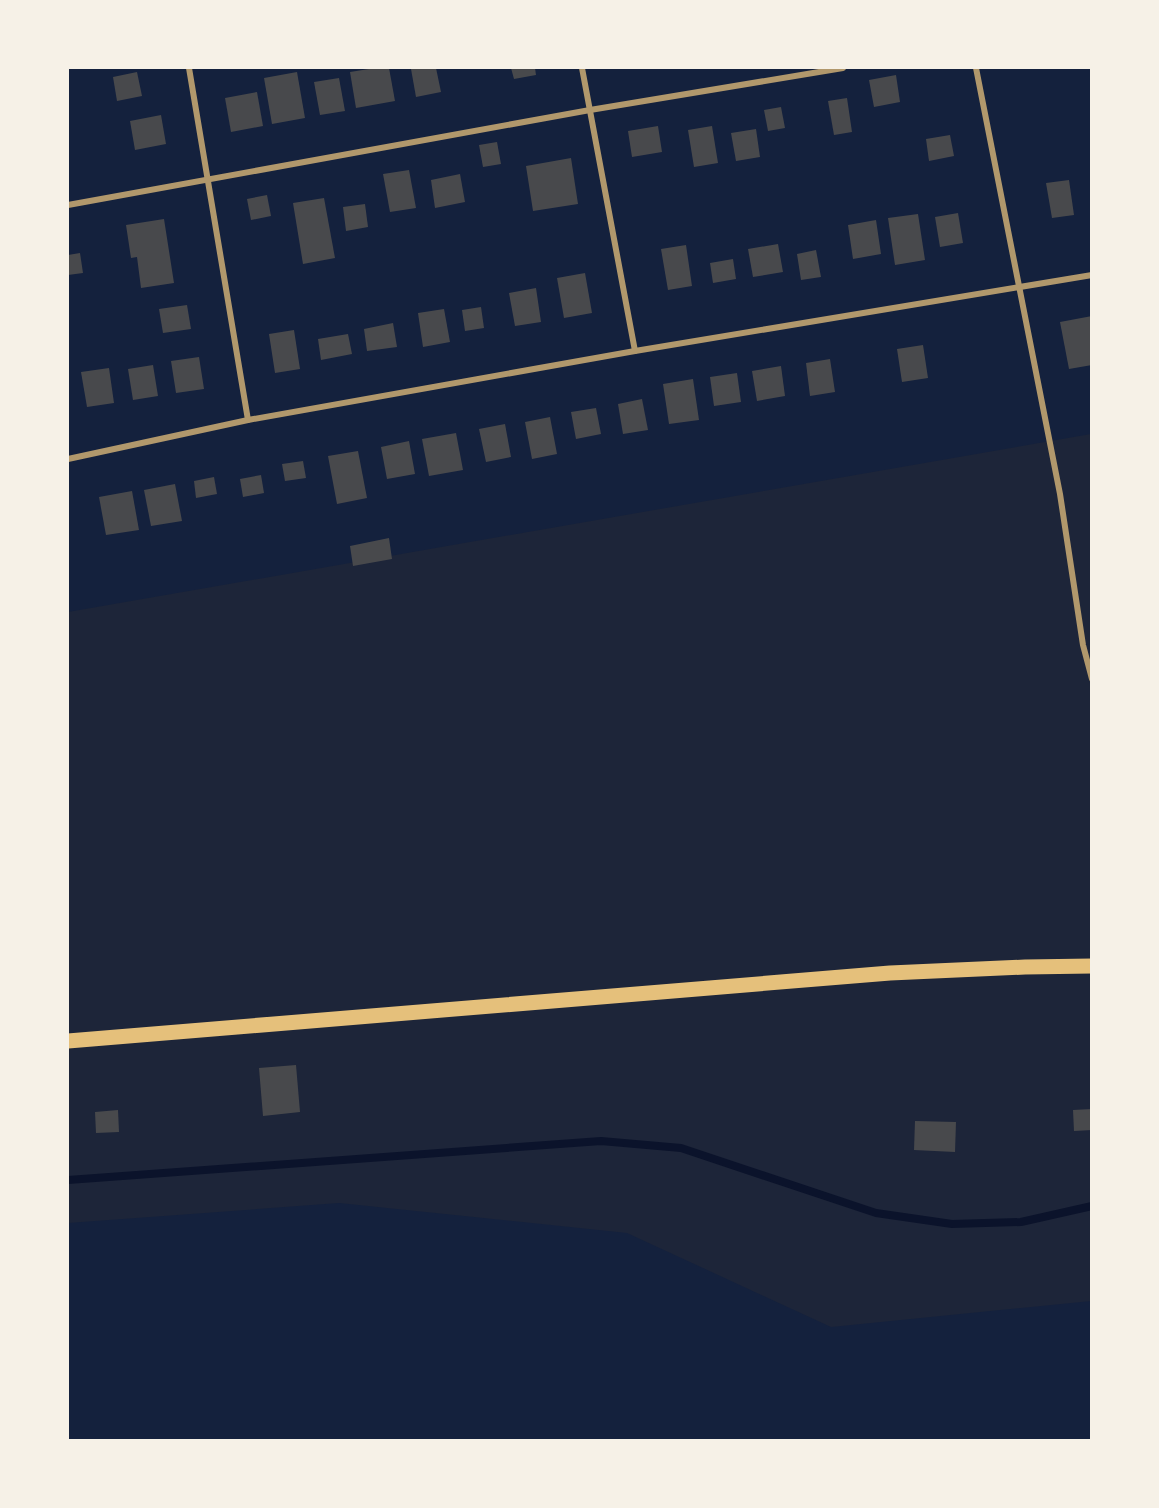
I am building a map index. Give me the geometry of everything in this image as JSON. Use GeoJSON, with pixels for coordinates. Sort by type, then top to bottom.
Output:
{"type":"FeatureCollection","features":[{"type":"Feature","properties":{"kind":"main road"},"geometry":{"type":"LineString","coordinates":[[68,1041],[891,974],[1092,966]]}},
{"type":"Feature","properties":{"kind":"street"},"geometry":{"type":"LineString","coordinates":[[189,68],[248,420]]}},
{"type":"Feature","properties":{"kind":"street"},"geometry":{"type":"LineString","coordinates":[[582,68],[635,351]]}},
{"type":"Feature","properties":{"kind":"street"},"geometry":{"type":"LineString","coordinates":[[68,205],[590,110],[843,68]]}},
{"type":"Feature","properties":{"kind":"street"},"geometry":{"type":"LineString","coordinates":[[976,68],[1060,494],[1083,645],[1092,679]]}},
{"type":"Feature","properties":{"kind":"street"},"geometry":{"type":"LineString","coordinates":[[68,459],[248,420],[635,351],[1092,275]]}},
{"type":"Feature","properties":{"kind":"shaded area"},"geometry":{"type":"Polygon","coordinates":[[[1091,434],[1091,1301],[831,1327],[627,1233],[339,1203],[68,1223],[68,612],[1091,434]]]}},
{"type":"Feature","properties":{"kind":"building"},"geometry":{"type":"Polygon","coordinates":[[[389,68],[395,101],[356,108],[350,72],[389,68]]]}},
{"type":"Feature","properties":{"kind":"building"},"geometry":{"type":"Polygon","coordinates":[[[436,68],[441,92],[416,97],[411,69],[436,68]]]}},
{"type":"Feature","properties":{"kind":"building"},"geometry":{"type":"Polygon","coordinates":[[[511,68],[535,68],[536,75],[514,79],[511,68]]]}},
{"type":"Feature","properties":{"kind":"building"},"geometry":{"type":"Polygon","coordinates":[[[137,72],[142,96],[117,101],[113,77],[137,72]]]}},
{"type":"Feature","properties":{"kind":"building"},"geometry":{"type":"Polygon","coordinates":[[[297,72],[305,118],[272,124],[264,78],[297,72]]]}},
{"type":"Feature","properties":{"kind":"building"},"geometry":{"type":"Polygon","coordinates":[[[896,75],[900,102],[874,107],[869,80],[896,75]]]}},
{"type":"Feature","properties":{"kind":"building"},"geometry":{"type":"Polygon","coordinates":[[[339,78],[345,111],[320,115],[314,82],[339,78]]]}},
{"type":"Feature","properties":{"kind":"building"},"geometry":{"type":"Polygon","coordinates":[[[257,92],[263,126],[231,132],[225,98],[257,92]]]}},
{"type":"Feature","properties":{"kind":"building"},"geometry":{"type":"Polygon","coordinates":[[[847,98],[852,132],[834,135],[828,101],[847,98]]]}},
{"type":"Feature","properties":{"kind":"building"},"geometry":{"type":"Polygon","coordinates":[[[781,107],[785,128],[768,131],[764,110],[781,107]]]}},
{"type":"Feature","properties":{"kind":"building"},"geometry":{"type":"Polygon","coordinates":[[[161,115],[166,144],[135,150],[130,121],[161,115]]]}},
{"type":"Feature","properties":{"kind":"building"},"geometry":{"type":"Polygon","coordinates":[[[658,126],[662,152],[632,157],[628,131],[658,126]]]}},
{"type":"Feature","properties":{"kind":"building"},"geometry":{"type":"Polygon","coordinates":[[[712,126],[718,163],[694,167],[688,130],[712,126]]]}},
{"type":"Feature","properties":{"kind":"building"},"geometry":{"type":"Polygon","coordinates":[[[756,129],[760,157],[736,161],[731,133],[756,129]]]}},
{"type":"Feature","properties":{"kind":"building"},"geometry":{"type":"Polygon","coordinates":[[[950,135],[954,156],[929,161],[926,139],[950,135]]]}},
{"type":"Feature","properties":{"kind":"building"},"geometry":{"type":"Polygon","coordinates":[[[497,142],[501,164],[483,167],[479,145],[497,142]]]}},
{"type":"Feature","properties":{"kind":"building"},"geometry":{"type":"Polygon","coordinates":[[[571,158],[578,204],[533,211],[526,166],[571,158]]]}},
{"type":"Feature","properties":{"kind":"building"},"geometry":{"type":"Polygon","coordinates":[[[409,170],[416,208],[390,212],[383,174],[409,170]]]}},
{"type":"Feature","properties":{"kind":"building"},"geometry":{"type":"Polygon","coordinates":[[[460,174],[465,202],[435,208],[431,180],[460,174]]]}},
{"type":"Feature","properties":{"kind":"building"},"geometry":{"type":"Polygon","coordinates":[[[1069,180],[1074,215],[1052,218],[1046,183],[1069,180]]]}},
{"type":"Feature","properties":{"kind":"building"},"geometry":{"type":"Polygon","coordinates":[[[267,195],[271,216],[251,220],[247,199],[267,195]]]}},
{"type":"Feature","properties":{"kind":"building"},"geometry":{"type":"Polygon","coordinates":[[[324,198],[335,258],[303,264],[293,203],[324,198]]]}},
{"type":"Feature","properties":{"kind":"building"},"geometry":{"type":"Polygon","coordinates":[[[365,204],[368,227],[346,231],[343,207],[365,204]]]}},
{"type":"Feature","properties":{"kind":"building"},"geometry":{"type":"Polygon","coordinates":[[[958,213],[963,243],[940,247],[935,217],[958,213]]]}},
{"type":"Feature","properties":{"kind":"building"},"geometry":{"type":"Polygon","coordinates":[[[918,214],[925,260],[895,265],[888,218],[918,214]]]}},
{"type":"Feature","properties":{"kind":"building"},"geometry":{"type":"Polygon","coordinates":[[[164,219],[174,283],[141,288],[137,257],[131,258],[126,225],[164,219]]]}},
{"type":"Feature","properties":{"kind":"building"},"geometry":{"type":"Polygon","coordinates":[[[876,220],[881,254],[853,259],[848,225],[876,220]]]}},
{"type":"Feature","properties":{"kind":"building"},"geometry":{"type":"Polygon","coordinates":[[[778,244],[783,272],[753,277],[748,249],[778,244]]]}},
{"type":"Feature","properties":{"kind":"building"},"geometry":{"type":"Polygon","coordinates":[[[686,245],[692,286],[668,290],[661,249],[686,245]]]}},
{"type":"Feature","properties":{"kind":"building"},"geometry":{"type":"Polygon","coordinates":[[[816,250],[821,277],[801,280],[797,254],[816,250]]]}},
{"type":"Feature","properties":{"kind":"building"},"geometry":{"type":"Polygon","coordinates":[[[80,253],[83,273],[68,275],[68,255],[80,253]]]}},
{"type":"Feature","properties":{"kind":"building"},"geometry":{"type":"Polygon","coordinates":[[[733,259],[736,279],[713,283],[710,263],[733,259]]]}},
{"type":"Feature","properties":{"kind":"building"},"geometry":{"type":"Polygon","coordinates":[[[585,273],[592,313],[564,318],[557,278],[585,273]]]}},
{"type":"Feature","properties":{"kind":"building"},"geometry":{"type":"Polygon","coordinates":[[[536,288],[541,322],[515,326],[509,293],[536,288]]]}},
{"type":"Feature","properties":{"kind":"building"},"geometry":{"type":"Polygon","coordinates":[[[187,305],[191,329],[163,333],[159,309],[187,305]]]}},
{"type":"Feature","properties":{"kind":"building"},"geometry":{"type":"Polygon","coordinates":[[[481,307],[484,328],[465,331],[462,310],[481,307]]]}},
{"type":"Feature","properties":{"kind":"building"},"geometry":{"type":"Polygon","coordinates":[[[444,309],[450,342],[423,347],[418,313],[444,309]]]}},
{"type":"Feature","properties":{"kind":"building"},"geometry":{"type":"Polygon","coordinates":[[[1092,316],[1092,365],[1069,369],[1060,322],[1092,316]]]}},
{"type":"Feature","properties":{"kind":"building"},"geometry":{"type":"Polygon","coordinates":[[[393,323],[397,347],[367,351],[364,329],[393,323]]]}},
{"type":"Feature","properties":{"kind":"building"},"geometry":{"type":"Polygon","coordinates":[[[294,330],[300,369],[275,373],[269,334],[294,330]]]}},
{"type":"Feature","properties":{"kind":"building"},"geometry":{"type":"Polygon","coordinates":[[[348,334],[352,354],[321,360],[318,339],[348,334]]]}},
{"type":"Feature","properties":{"kind":"building"},"geometry":{"type":"Polygon","coordinates":[[[923,345],[928,378],[902,382],[897,349],[923,345]]]}},
{"type":"Feature","properties":{"kind":"building"},"geometry":{"type":"Polygon","coordinates":[[[199,357],[204,389],[176,393],[171,361],[199,357]]]}},
{"type":"Feature","properties":{"kind":"building"},"geometry":{"type":"Polygon","coordinates":[[[830,359],[835,392],[810,396],[806,363],[830,359]]]}},
{"type":"Feature","properties":{"kind":"building"},"geometry":{"type":"Polygon","coordinates":[[[153,365],[158,396],[133,400],[128,369],[153,365]]]}},
{"type":"Feature","properties":{"kind":"building"},"geometry":{"type":"Polygon","coordinates":[[[781,366],[785,396],[757,401],[752,371],[781,366]]]}},
{"type":"Feature","properties":{"kind":"building"},"geometry":{"type":"Polygon","coordinates":[[[109,368],[114,403],[87,407],[81,372],[109,368]]]}},
{"type":"Feature","properties":{"kind":"building"},"geometry":{"type":"Polygon","coordinates":[[[737,373],[741,402],[714,406],[710,377],[737,373]]]}},
{"type":"Feature","properties":{"kind":"building"},"geometry":{"type":"Polygon","coordinates":[[[693,379],[699,420],[669,424],[663,384],[693,379]]]}},
{"type":"Feature","properties":{"kind":"building"},"geometry":{"type":"Polygon","coordinates":[[[642,399],[648,430],[623,434],[618,404],[642,399]]]}},
{"type":"Feature","properties":{"kind":"building"},"geometry":{"type":"Polygon","coordinates":[[[596,408],[601,434],[576,439],[571,412],[596,408]]]}},
{"type":"Feature","properties":{"kind":"building"},"geometry":{"type":"Polygon","coordinates":[[[550,417],[557,454],[532,459],[525,422],[550,417]]]}},
{"type":"Feature","properties":{"kind":"building"},"geometry":{"type":"Polygon","coordinates":[[[505,424],[511,457],[486,462],[479,429],[505,424]]]}},
{"type":"Feature","properties":{"kind":"building"},"geometry":{"type":"Polygon","coordinates":[[[456,433],[463,470],[429,476],[422,439],[456,433]]]}},
{"type":"Feature","properties":{"kind":"building"},"geometry":{"type":"Polygon","coordinates":[[[409,441],[415,474],[387,479],[381,447],[409,441]]]}},
{"type":"Feature","properties":{"kind":"building"},"geometry":{"type":"Polygon","coordinates":[[[358,451],[367,498],[337,504],[328,456],[358,451]]]}},
{"type":"Feature","properties":{"kind":"building"},"geometry":{"type":"Polygon","coordinates":[[[303,461],[306,478],[285,481],[282,464],[303,461]]]}},
{"type":"Feature","properties":{"kind":"building"},"geometry":{"type":"Polygon","coordinates":[[[261,475],[264,493],[243,497],[240,479],[261,475]]]}},
{"type":"Feature","properties":{"kind":"building"},"geometry":{"type":"Polygon","coordinates":[[[214,477],[217,494],[196,498],[194,481],[214,477]]]}},
{"type":"Feature","properties":{"kind":"building"},"geometry":{"type":"Polygon","coordinates":[[[175,484],[182,521],[151,526],[144,490],[175,484]]]}},
{"type":"Feature","properties":{"kind":"building"},"geometry":{"type":"Polygon","coordinates":[[[132,491],[139,530],[106,535],[99,497],[132,491]]]}},
{"type":"Feature","properties":{"kind":"building"},"geometry":{"type":"Polygon","coordinates":[[[389,538],[392,559],[353,566],[350,546],[389,538]]]}},
{"type":"Feature","properties":{"kind":"building"},"geometry":{"type":"Polygon","coordinates":[[[296,1065],[300,1112],[263,1116],[259,1068],[296,1065]]]}},
{"type":"Feature","properties":{"kind":"building"},"geometry":{"type":"Polygon","coordinates":[[[1092,1109],[1092,1130],[1074,1131],[1073,1110],[1092,1109]]]}},
{"type":"Feature","properties":{"kind":"building"},"geometry":{"type":"Polygon","coordinates":[[[118,1110],[119,1132],[96,1133],[95,1112],[118,1110]]]}},
{"type":"Feature","properties":{"kind":"building"},"geometry":{"type":"Polygon","coordinates":[[[915,1121],[956,1122],[955,1152],[914,1150],[915,1121]]]}},
{"type":"Feature","properties":{"kind":"waterway"},"geometry":{"type":"LineString","coordinates":[[68,1180],[601,1141],[681,1148],[876,1213],[952,1224],[1021,1222],[1092,1206]]}}]}
